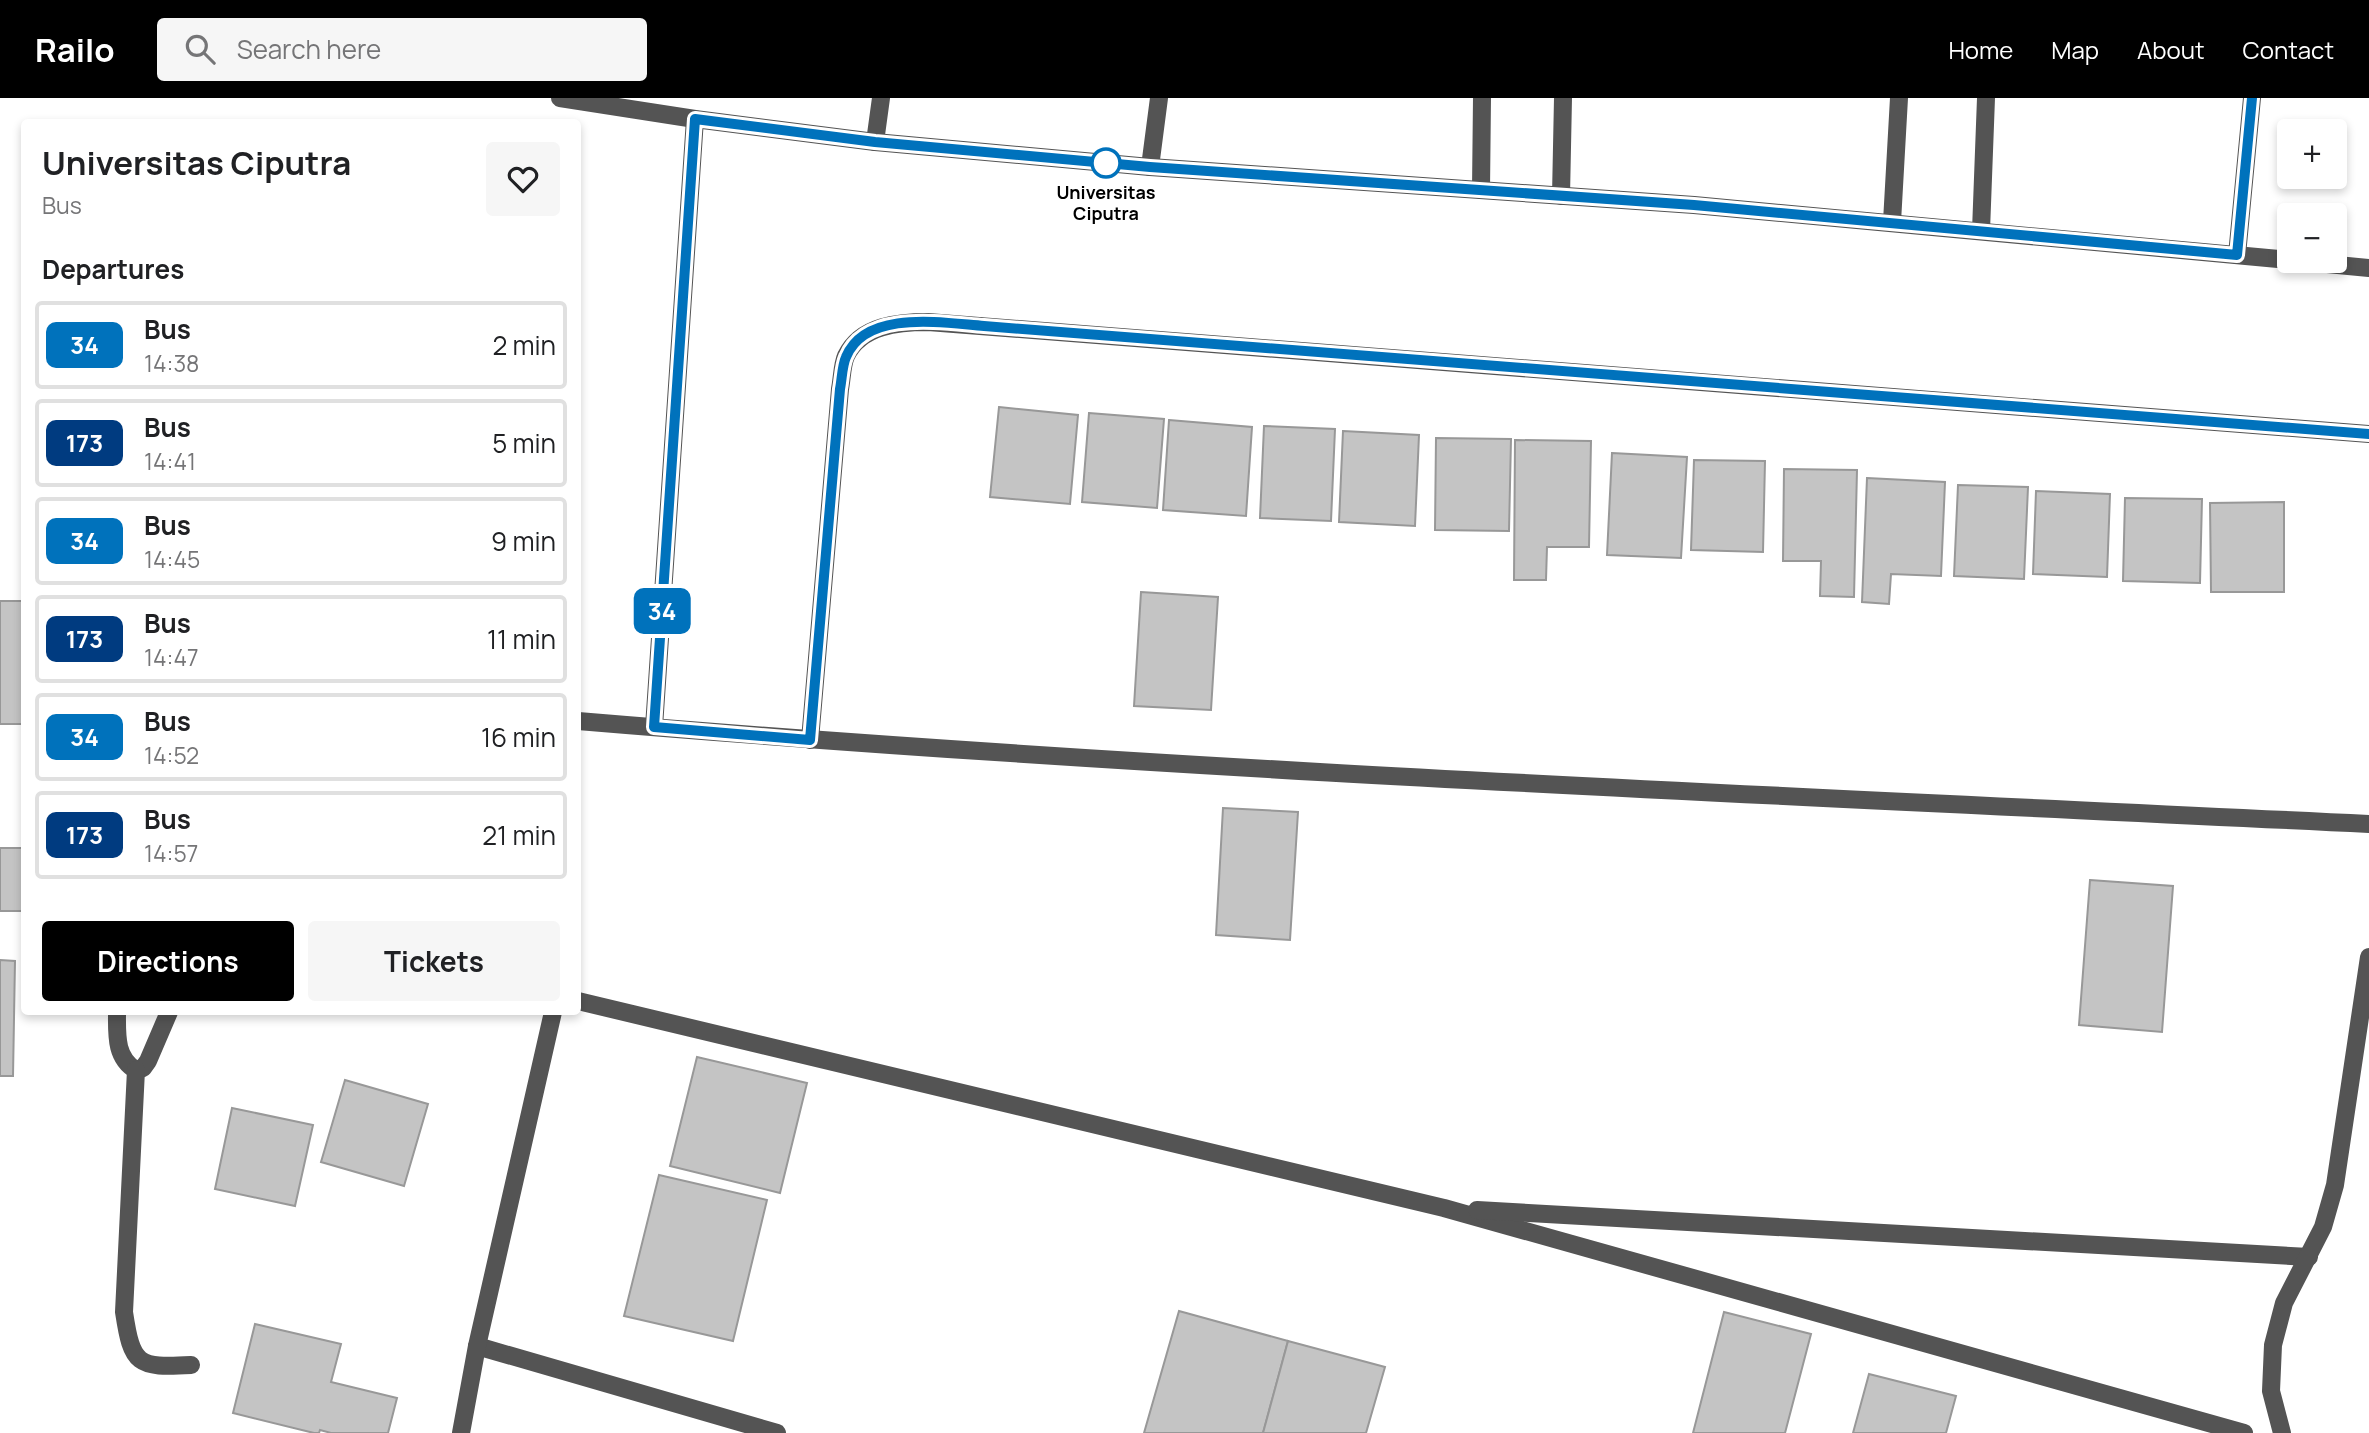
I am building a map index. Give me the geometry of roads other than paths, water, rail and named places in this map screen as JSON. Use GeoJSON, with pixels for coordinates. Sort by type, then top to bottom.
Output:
{"type":"FeatureCollection","features":[{"type":"Feature","properties":{"kind":"street"},"geometry":{"type":"LineString","coordinates":[[561,98],[695,119],[875,142],[1150,167],[1560,195],[1892,222],[2277,259]]}},
{"type":"Feature","properties":{"kind":"street"},"geometry":{"type":"LineString","coordinates":[[875,142],[881,98]]}},
{"type":"Feature","properties":{"kind":"street"},"geometry":{"type":"LineString","coordinates":[[1150,167],[1159,98]]}},
{"type":"Feature","properties":{"kind":"street"},"geometry":{"type":"LineString","coordinates":[[1480,190],[1482,98]]}},
{"type":"Feature","properties":{"kind":"street"},"geometry":{"type":"LineString","coordinates":[[1560,195],[1563,98]]}},
{"type":"Feature","properties":{"kind":"street"},"geometry":{"type":"LineString","coordinates":[[1892,222],[1899,98]]}},
{"type":"Feature","properties":{"kind":"street"},"geometry":{"type":"LineString","coordinates":[[1981,231],[1986,98]]}},
{"type":"Feature","properties":{"kind":"street"},"geometry":{"type":"LineString","coordinates":[[2237,255],[2252,98]]}},
{"type":"Feature","properties":{"kind":"street"},"geometry":{"type":"LineString","coordinates":[[654,727],[695,119]]}},
{"type":"Feature","properties":{"kind":"street"},"geometry":{"type":"LineString","coordinates":[[2347,266],[2369,268]]}},
{"type":"Feature","properties":{"kind":"street"},"geometry":{"type":"LineString","coordinates":[[810,740],[840,389],[846,356],[864,335],[899,322],[984,326],[2369,434]]}},
{"type":"Feature","properties":{"kind":"street"},"geometry":{"type":"LineString","coordinates":[[581,721],[810,740],[1369,775],[2369,824]]}},
{"type":"Feature","properties":{"kind":"street"},"geometry":{"type":"LineString","coordinates":[[2282,1433],[2271,1391],[2273,1345],[2284,1303],[2323,1227],[2335,1185],[2369,957]]}},
{"type":"Feature","properties":{"kind":"street"},"geometry":{"type":"LineString","coordinates":[[581,1003],[1444,1208],[2244,1433]]}},
{"type":"Feature","properties":{"kind":"street"},"geometry":{"type":"LineString","coordinates":[[117,1015],[119,1049],[129,1066],[136,1070],[143,1068],[148,1061],[168,1015]]}},
{"type":"Feature","properties":{"kind":"street"},"geometry":{"type":"LineString","coordinates":[[461,1433],[477,1346],[552,1015]]}},
{"type":"Feature","properties":{"kind":"street"},"geometry":{"type":"LineString","coordinates":[[136,1070],[124,1312],[128,1339],[132,1351],[143,1364],[160,1367],[191,1365]]}},
{"type":"Feature","properties":{"kind":"street"},"geometry":{"type":"LineString","coordinates":[[1444,1208],[2309,1257]]}},
{"type":"Feature","properties":{"kind":"street"},"geometry":{"type":"LineString","coordinates":[[477,1346],[778,1433]]}},
{"type":"Feature","properties":{"kind":"place","name":"Universitas Ciputra"},"geometry":{"type":"Point","coordinates":[1106,163]}}]}
